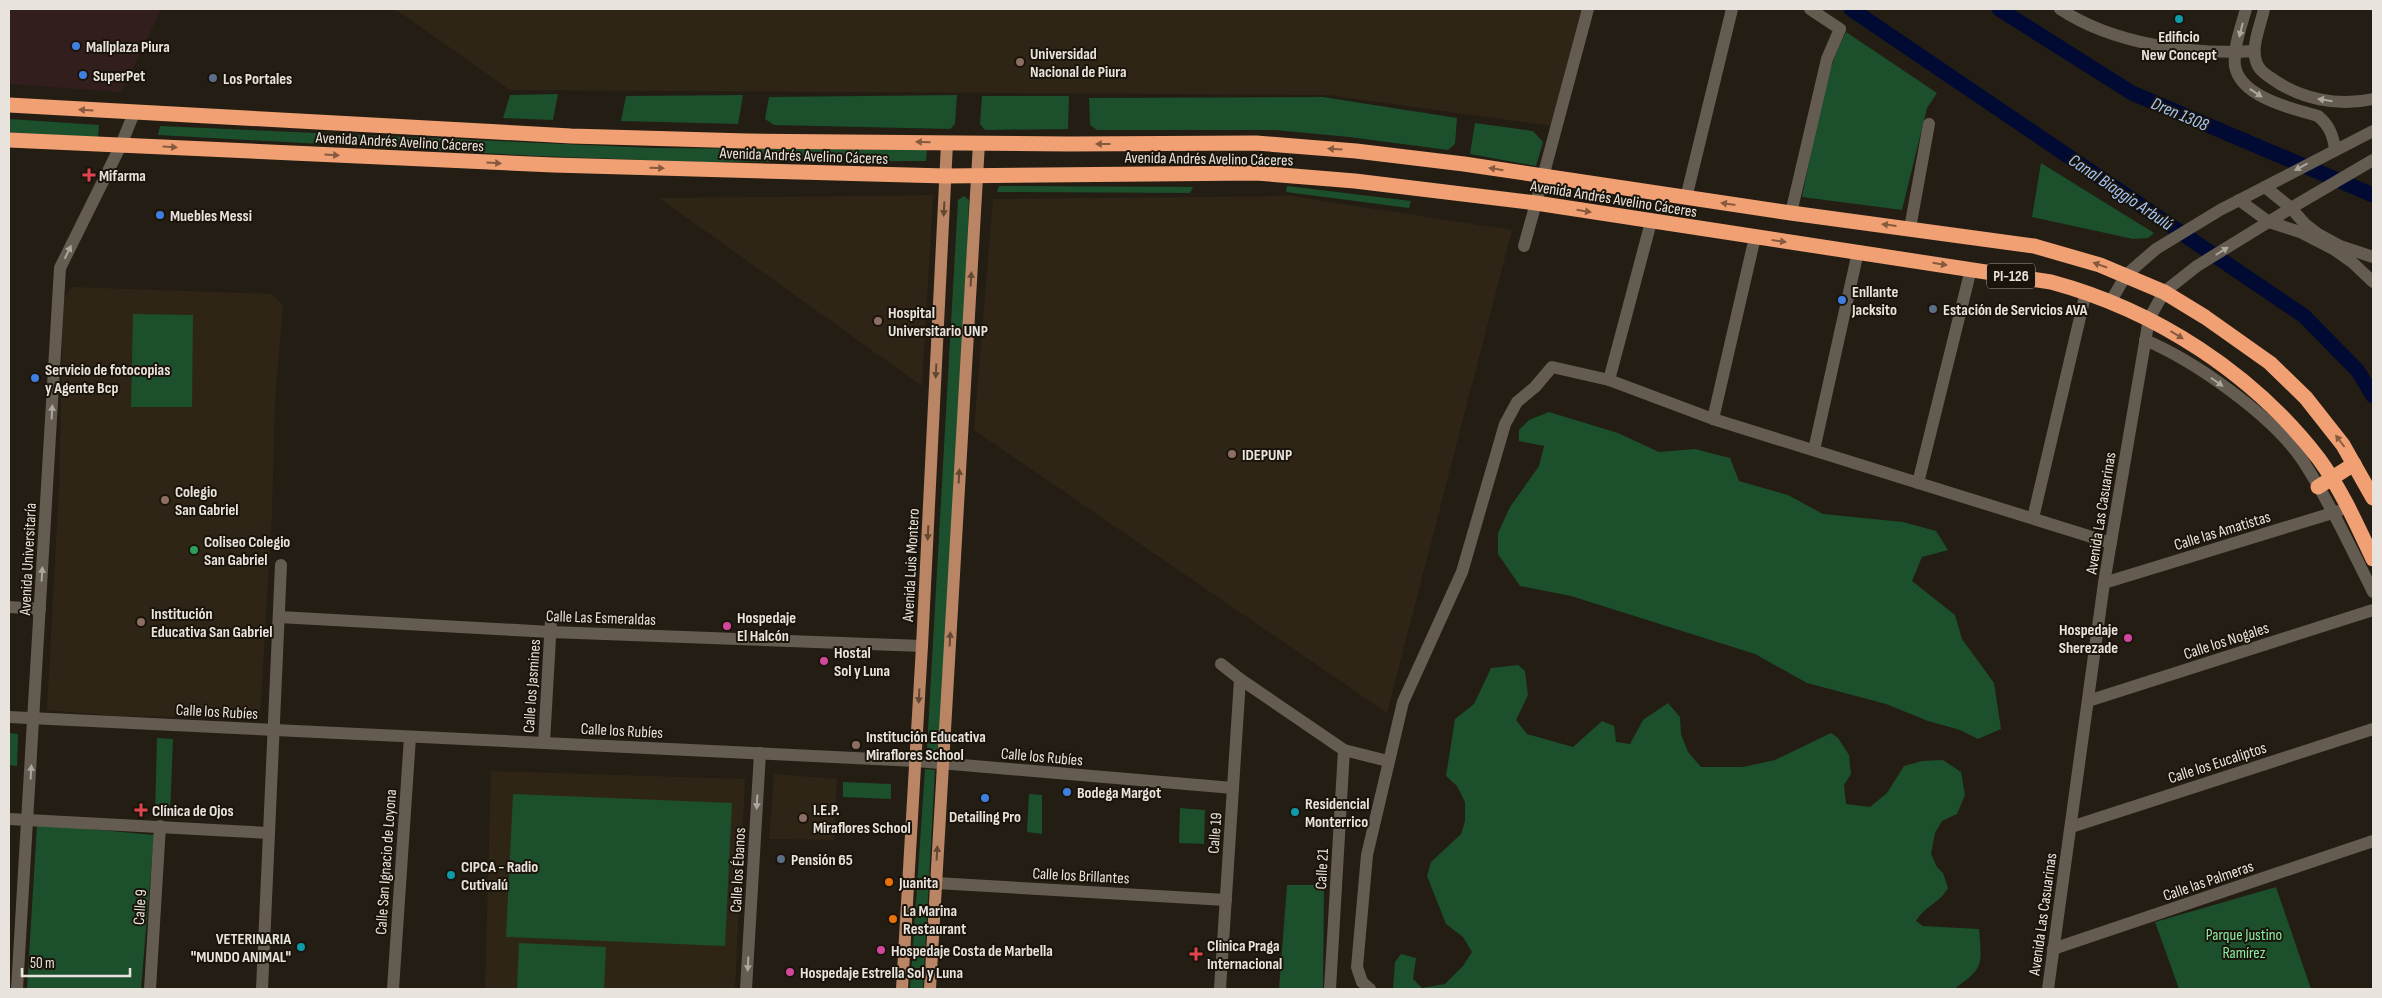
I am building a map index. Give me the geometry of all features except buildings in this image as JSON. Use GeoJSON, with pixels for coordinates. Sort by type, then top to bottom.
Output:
{"type":"FeatureCollection","features":[{"type":"Feature","properties":{"kind":"highway","name":"Avenida Andrés Avelino Cáceres"},"geometry":{"type":"LineString","coordinates":[[9,105],[571,136],[947,143],[1256,143],[1356,151],[2034,246],[2100,265],[2164,292],[2205,317],[2270,363],[2306,398],[2343,445],[2373,498]]}},
{"type":"Feature","properties":{"kind":"highway","name":"Avenida Andrés Avelino Cáceres"},"geometry":{"type":"LineString","coordinates":[[9,140],[553,165],[946,176],[1256,173],[1355,181],[1536,203],[2051,282],[2086,292],[2149,318],[2207,355],[2250,387],[2288,423],[2320,460],[2325,483],[2349,508],[2373,559]]}},
{"type":"Feature","properties":{"kind":"highway"},"geometry":{"type":"LineString","coordinates":[[2325,483],[2354,464]]}},
{"type":"Feature","properties":{"kind":"main road","name":"Avenida Luis Montero"},"geometry":{"type":"LineString","coordinates":[[902,989],[916,761],[947,143]]}},
{"type":"Feature","properties":{"kind":"main road"},"geometry":{"type":"LineString","coordinates":[[930,989],[978,143]]}},
{"type":"Feature","properties":{"kind":"street"},"geometry":{"type":"LineString","coordinates":[[1524,246],[1588,9]]}},
{"type":"Feature","properties":{"kind":"street"},"geometry":{"type":"LineString","coordinates":[[1686,198],[1732,9]]}},
{"type":"Feature","properties":{"kind":"street"},"geometry":{"type":"LineString","coordinates":[[1791,213],[1827,59],[1840,29],[1810,9]]}},
{"type":"Feature","properties":{"kind":"street"},"geometry":{"type":"LineString","coordinates":[[2060,9],[2103,30],[2162,47],[2207,52],[2254,51]]}},
{"type":"Feature","properties":{"kind":"street"},"geometry":{"type":"LineString","coordinates":[[2246,9],[2235,52],[2235,68],[2242,80],[2248,88],[2260,96],[2318,116],[2326,122],[2332,134],[2332,151]]}},
{"type":"Feature","properties":{"kind":"street"},"geometry":{"type":"LineString","coordinates":[[2264,9],[2254,51],[2256,62],[2262,72],[2280,85],[2312,98],[2350,102],[2373,99]]}},
{"type":"Feature","properties":{"kind":"street","name":"Avenida Universitaría"},"geometry":{"type":"LineString","coordinates":[[17,989],[60,268],[121,145],[134,113]]}},
{"type":"Feature","properties":{"kind":"street"},"geometry":{"type":"LineString","coordinates":[[1910,228],[1929,124]]}},
{"type":"Feature","properties":{"kind":"street"},"geometry":{"type":"LineString","coordinates":[[2110,301],[2126,275],[2156,249],[2220,210],[2373,131]]}},
{"type":"Feature","properties":{"kind":"street","name":"Avenida Las Casuarinas"},"geometry":{"type":"LineString","coordinates":[[2048,989],[2104,583],[2149,318],[2164,292],[2197,266],[2308,197],[2373,160]]}},
{"type":"Feature","properties":{"kind":"street"},"geometry":{"type":"LineString","coordinates":[[2269,185],[2304,224],[2318,234],[2340,246],[2373,257]]}},
{"type":"Feature","properties":{"kind":"street"},"geometry":{"type":"LineString","coordinates":[[2239,200],[2269,222],[2300,232],[2335,250],[2352,262],[2373,282]]}},
{"type":"Feature","properties":{"kind":"street"},"geometry":{"type":"LineString","coordinates":[[1610,380],[1651,222]]}},
{"type":"Feature","properties":{"kind":"street"},"geometry":{"type":"LineString","coordinates":[[1713,419],[1755,238]]}},
{"type":"Feature","properties":{"kind":"street"},"geometry":{"type":"LineString","coordinates":[[1814,450],[1858,252]]}},
{"type":"Feature","properties":{"kind":"street"},"geometry":{"type":"LineString","coordinates":[[1918,483],[1971,269]]}},
{"type":"Feature","properties":{"kind":"street"},"geometry":{"type":"LineString","coordinates":[[2033,518],[2086,292]]}},
{"type":"Feature","properties":{"kind":"street","name":"Avenida Andrés Avelino Cáceres"},"geometry":{"type":"LineString","coordinates":[[2145,340],[2168,349],[2242,400],[2280,434],[2325,483],[2333,512],[2373,592]]}},
{"type":"Feature","properties":{"kind":"street"},"geometry":{"type":"LineString","coordinates":[[1370,989],[1362,982],[1357,967],[1367,855],[1403,702],[1462,572],[1505,424],[1517,402],[1535,387],[1552,367],[1610,380],[1713,419],[2111,543]]}},
{"type":"Feature","properties":{"kind":"street","name":"Calle las Amatistas"},"geometry":{"type":"LineString","coordinates":[[2104,583],[2349,508]]}},
{"type":"Feature","properties":{"kind":"street"},"geometry":{"type":"LineString","coordinates":[[262,989],[281,565]]}},
{"type":"Feature","properties":{"kind":"street"},"geometry":{"type":"LineString","coordinates":[[9,607],[40,609]]}},
{"type":"Feature","properties":{"kind":"street","name":"Calle los Nogales"},"geometry":{"type":"LineString","coordinates":[[2088,702],[2373,610]]}},
{"type":"Feature","properties":{"kind":"street","name":"Calle Las Esmeraldas"},"geometry":{"type":"LineString","coordinates":[[279,617],[551,626],[922,646]]}},
{"type":"Feature","properties":{"kind":"street","name":"Calle los Jasmines"},"geometry":{"type":"LineString","coordinates":[[544,743],[551,626]]}},
{"type":"Feature","properties":{"kind":"street"},"geometry":{"type":"LineString","coordinates":[[1222,664],[1240,679],[1344,750],[1388,761]]}},
{"type":"Feature","properties":{"kind":"street","name":"Calle 19"},"geometry":{"type":"LineString","coordinates":[[1220,989],[1240,679]]}},
{"type":"Feature","properties":{"kind":"street","name":"Calle los Rubíes"},"geometry":{"type":"LineString","coordinates":[[9,717],[916,761],[1233,788]]}},
{"type":"Feature","properties":{"kind":"street","name":"Calle los Eucaliptos"},"geometry":{"type":"LineString","coordinates":[[2071,827],[2373,729]]}},
{"type":"Feature","properties":{"kind":"street","name":"Calle San Ignacio de Loyona"},"geometry":{"type":"LineString","coordinates":[[393,989],[410,736]]}},
{"type":"Feature","properties":{"kind":"street","name":"Calle 21"},"geometry":{"type":"LineString","coordinates":[[1330,989],[1344,750]]}},
{"type":"Feature","properties":{"kind":"street","name":"Calle los Ébanos"},"geometry":{"type":"LineString","coordinates":[[746,989],[760,753]]}},
{"type":"Feature","properties":{"kind":"street"},"geometry":{"type":"LineString","coordinates":[[9,819],[269,833]]}},
{"type":"Feature","properties":{"kind":"street","name":"Calle 9"},"geometry":{"type":"LineString","coordinates":[[150,989],[160,826]]}},
{"type":"Feature","properties":{"kind":"street","name":"Calle las Palmeras"},"geometry":{"type":"LineString","coordinates":[[2053,950],[2373,842]]}},
{"type":"Feature","properties":{"kind":"street","name":"Calle los Brillantes"},"geometry":{"type":"LineString","coordinates":[[936,883],[1226,900]]}},
{"type":"Feature","properties":{"kind":"shaded area","name":"Mallplaza Piura"},"geometry":{"type":"Polygon","coordinates":[[[9,9],[161,9],[122,92],[9,84],[9,9]]]}},
{"type":"Feature","properties":{"kind":"shaded area","name":"Universidad Nacional de Piura"},"geometry":{"type":"Polygon","coordinates":[[[395,9],[1583,9],[1552,126],[1328,95],[510,90],[395,9]]]}},
{"type":"Feature","properties":{"kind":"shaded area","name":"Hospital Universitario UNP"},"geometry":{"type":"Polygon","coordinates":[[[933,195],[922,386],[659,198],[870,196],[933,195]]]}},
{"type":"Feature","properties":{"kind":"shaded area","name":"IDEPUNP"},"geometry":{"type":"Polygon","coordinates":[[[1291,196],[1512,230],[1387,713],[974,430],[993,199],[1291,196]]]}},
{"type":"Feature","properties":{"kind":"shaded area","name":"Colegio San Gabriel"},"geometry":{"type":"Polygon","coordinates":[[[72,287],[272,294],[283,305],[275,400],[272,514],[260,718],[115,716],[47,710],[59,487],[63,300],[72,287]]]}},
{"type":"Feature","properties":{"kind":"shaded area"},"geometry":{"type":"Polygon","coordinates":[[[491,771],[745,779],[735,989],[485,989],[491,771]]]}},
{"type":"Feature","properties":{"kind":"shaded area","name":"I.E.P. Miraflores School"},"geometry":{"type":"Polygon","coordinates":[[[774,774],[837,779],[834,840],[769,839],[774,774]]]}},
{"type":"Feature","properties":{"kind":"green space"},"geometry":{"type":"Polygon","coordinates":[[[1846,32],[1937,93],[1927,108],[1902,210],[1802,197],[1824,92],[1837,51],[1846,32]]]}},
{"type":"Feature","properties":{"kind":"green space"},"geometry":{"type":"Polygon","coordinates":[[[558,94],[553,120],[503,118],[510,95],[558,94]]]}},
{"type":"Feature","properties":{"kind":"green space"},"geometry":{"type":"Polygon","coordinates":[[[743,95],[738,124],[621,121],[626,96],[743,95]]]}},
{"type":"Feature","properties":{"kind":"green space"},"geometry":{"type":"Polygon","coordinates":[[[957,95],[955,124],[950,129],[774,125],[765,119],[769,97],[957,95]]]}},
{"type":"Feature","properties":{"kind":"green space"},"geometry":{"type":"Polygon","coordinates":[[[982,96],[1069,96],[1068,129],[985,130],[980,124],[982,96]]]}},
{"type":"Feature","properties":{"kind":"green space"},"geometry":{"type":"Polygon","coordinates":[[[1323,97],[1457,118],[1455,144],[1448,150],[1349,137],[1275,130],[1097,130],[1090,125],[1089,98],[1323,97]]]}},
{"type":"Feature","properties":{"kind":"green space"},"geometry":{"type":"Polygon","coordinates":[[[9,119],[99,125],[98,138],[9,134],[9,119]]]}},
{"type":"Feature","properties":{"kind":"green space"},"geometry":{"type":"Polygon","coordinates":[[[1475,123],[1533,131],[1543,142],[1536,166],[1470,154],[1475,123]]]}},
{"type":"Feature","properties":{"kind":"green space"},"geometry":{"type":"Polygon","coordinates":[[[160,126],[653,148],[927,150],[926,161],[701,162],[536,156],[158,135],[160,126]]]}},
{"type":"Feature","properties":{"kind":"green space"},"geometry":{"type":"Polygon","coordinates":[[[2041,163],[2154,233],[2148,238],[2133,239],[2032,217],[2041,163]]]}},
{"type":"Feature","properties":{"kind":"green space"},"geometry":{"type":"Polygon","coordinates":[[[999,186],[1193,187],[1190,193],[997,192],[999,186]]]}},
{"type":"Feature","properties":{"kind":"green space"},"geometry":{"type":"Polygon","coordinates":[[[1287,186],[1411,201],[1409,208],[1286,192],[1287,186]]]}},
{"type":"Feature","properties":{"kind":"green space"},"geometry":{"type":"Polygon","coordinates":[[[964,196],[969,200],[965,301],[939,748],[932,752],[927,748],[958,200],[964,196]]]}},
{"type":"Feature","properties":{"kind":"green space"},"geometry":{"type":"Polygon","coordinates":[[[133,314],[193,315],[192,407],[131,407],[133,314]]]}},
{"type":"Feature","properties":{"kind":"green space"},"geometry":{"type":"Polygon","coordinates":[[[1549,412],[1618,433],[1659,452],[1695,449],[1730,458],[1739,481],[1788,495],[1823,514],[1903,522],[1936,531],[1948,550],[1922,557],[1912,581],[1955,615],[1962,639],[1994,683],[2001,729],[1978,739],[1960,730],[1928,721],[1886,704],[1807,683],[1755,654],[1571,596],[1520,586],[1498,554],[1498,533],[1510,507],[1539,466],[1544,446],[1519,441],[1519,430],[1529,420],[1549,412]]]}},
{"type":"Feature","properties":{"kind":"green space"},"geometry":{"type":"Polygon","coordinates":[[[1518,665],[1525,671],[1528,695],[1516,720],[1527,734],[1573,747],[1602,721],[1614,726],[1616,742],[1630,744],[1643,720],[1668,703],[1680,717],[1681,734],[1688,752],[1701,767],[1743,767],[1775,760],[1831,733],[1838,738],[1849,755],[1851,774],[1844,785],[1846,804],[1870,807],[1887,793],[1904,766],[1922,761],[1943,760],[1961,772],[1965,795],[1957,814],[1942,821],[1935,833],[1931,854],[1937,867],[1943,873],[1948,888],[1941,898],[1924,911],[1916,921],[1923,926],[1979,929],[1981,951],[1976,971],[1954,989],[1393,989],[1395,962],[1401,954],[1416,958],[1413,979],[1422,988],[1445,984],[1463,966],[1472,952],[1463,937],[1446,924],[1427,876],[1431,862],[1461,834],[1465,821],[1465,802],[1457,786],[1446,776],[1455,719],[1474,704],[1491,668],[1518,665]]]}},
{"type":"Feature","properties":{"kind":"green space"},"geometry":{"type":"Polygon","coordinates":[[[9,733],[18,734],[17,766],[9,765],[9,733]]]}},
{"type":"Feature","properties":{"kind":"green space"},"geometry":{"type":"Polygon","coordinates":[[[157,738],[173,739],[170,816],[155,815],[157,738]]]}},
{"type":"Feature","properties":{"kind":"green space"},"geometry":{"type":"Polygon","coordinates":[[[925,769],[935,770],[923,989],[910,989],[925,769]]]}},
{"type":"Feature","properties":{"kind":"green space"},"geometry":{"type":"Polygon","coordinates":[[[843,782],[891,784],[891,799],[843,797],[843,782]]]}},
{"type":"Feature","properties":{"kind":"green space"},"geometry":{"type":"Polygon","coordinates":[[[513,794],[732,803],[725,946],[506,937],[513,794]]]}},
{"type":"Feature","properties":{"kind":"green space"},"geometry":{"type":"Polygon","coordinates":[[[1029,794],[1042,795],[1042,834],[1027,832],[1029,794]]]}},
{"type":"Feature","properties":{"kind":"green space"},"geometry":{"type":"Polygon","coordinates":[[[1180,808],[1205,810],[1204,844],[1179,843],[1180,808]]]}},
{"type":"Feature","properties":{"kind":"green space"},"geometry":{"type":"Polygon","coordinates":[[[37,824],[154,835],[141,989],[27,989],[37,824]]]}},
{"type":"Feature","properties":{"kind":"green space"},"geometry":{"type":"Polygon","coordinates":[[[1287,885],[1324,885],[1323,989],[1279,989],[1287,885]]]}},
{"type":"Feature","properties":{"kind":"green space","name":"Parque Justino Ramírez"},"geometry":{"type":"Polygon","coordinates":[[[2276,887],[2311,989],[2179,989],[2155,922],[2276,887]]]}},
{"type":"Feature","properties":{"kind":"green space"},"geometry":{"type":"Polygon","coordinates":[[[519,943],[606,947],[604,989],[517,989],[519,943]]]}},
{"type":"Feature","properties":{"kind":"waterway","name":"Canal Biaggio Arbulú"},"geometry":{"type":"LineString","coordinates":[[1851,9],[2304,316],[2358,371],[2373,396]]}},
{"type":"Feature","properties":{"kind":"waterway","name":"Dren 1308"},"geometry":{"type":"LineString","coordinates":[[1999,9],[2132,93],[2373,195]]}},
{"type":"Feature","properties":{"kind":"place","name":"Edificio New Concept"},"geometry":{"type":"Point","coordinates":[2179,19]}},
{"type":"Feature","properties":{"kind":"place","name":"Mallplaza Piura"},"geometry":{"type":"Point","coordinates":[76,46]}},
{"type":"Feature","properties":{"kind":"place","name":"Universidad Nacional de Piura"},"geometry":{"type":"Point","coordinates":[1020,62]}},
{"type":"Feature","properties":{"kind":"place","name":"SuperPet"},"geometry":{"type":"Point","coordinates":[83,75]}},
{"type":"Feature","properties":{"kind":"place","name":"Los Portales"},"geometry":{"type":"Point","coordinates":[213,78]}},
{"type":"Feature","properties":{"kind":"place","name":"Mifarma"},"geometry":{"type":"Point","coordinates":[89,175]}},
{"type":"Feature","properties":{"kind":"place","name":"Muebles Messi"},"geometry":{"type":"Point","coordinates":[160,215]}},
{"type":"Feature","properties":{"kind":"place","name":"Enllante Jacksito"},"geometry":{"type":"Point","coordinates":[1842,300]}},
{"type":"Feature","properties":{"kind":"place","name":"Estación de Servicios AVA"},"geometry":{"type":"Point","coordinates":[1933,309]}},
{"type":"Feature","properties":{"kind":"place","name":"Hospital Universitario UNP"},"geometry":{"type":"Point","coordinates":[878,321]}},
{"type":"Feature","properties":{"kind":"place","name":"Servicio de fotocopias y Agente Bcp"},"geometry":{"type":"Point","coordinates":[35,378]}},
{"type":"Feature","properties":{"kind":"place","name":"IDEPUNP"},"geometry":{"type":"Point","coordinates":[1232,454]}},
{"type":"Feature","properties":{"kind":"place","name":"Colegio San Gabriel"},"geometry":{"type":"Point","coordinates":[165,500]}},
{"type":"Feature","properties":{"kind":"place","name":"Coliseo Colegio San Gabriel"},"geometry":{"type":"Point","coordinates":[194,550]}},
{"type":"Feature","properties":{"kind":"place","name":"Institución Educativa San Gabriel"},"geometry":{"type":"Point","coordinates":[141,622]}},
{"type":"Feature","properties":{"kind":"place","name":"Hospedaje El Halcón"},"geometry":{"type":"Point","coordinates":[727,626]}},
{"type":"Feature","properties":{"kind":"place","name":"Hospedaje Sherezade"},"geometry":{"type":"Point","coordinates":[2128,638]}},
{"type":"Feature","properties":{"kind":"place","name":"Hostal Sol y Luna"},"geometry":{"type":"Point","coordinates":[824,661]}},
{"type":"Feature","properties":{"kind":"place","name":"Institución Educativa Miraflores School"},"geometry":{"type":"Point","coordinates":[856,745]}},
{"type":"Feature","properties":{"kind":"place","name":"Bodega Margot"},"geometry":{"type":"Point","coordinates":[1067,792]}},
{"type":"Feature","properties":{"kind":"place","name":"Detailing Pro"},"geometry":{"type":"Point","coordinates":[985,798]}},
{"type":"Feature","properties":{"kind":"place","name":"Clínica de Ojos"},"geometry":{"type":"Point","coordinates":[141,810]}},
{"type":"Feature","properties":{"kind":"place","name":"Residencial Monterrico"},"geometry":{"type":"Point","coordinates":[1295,812]}},
{"type":"Feature","properties":{"kind":"place","name":"I.E.P. Miraflores School"},"geometry":{"type":"Point","coordinates":[803,818]}},
{"type":"Feature","properties":{"kind":"place","name":"Pensión 65"},"geometry":{"type":"Point","coordinates":[781,859]}},
{"type":"Feature","properties":{"kind":"place","name":"CIPCA - Radio Cutivalú"},"geometry":{"type":"Point","coordinates":[451,875]}},
{"type":"Feature","properties":{"kind":"place","name":"Juanita"},"geometry":{"type":"Point","coordinates":[889,882]}},
{"type":"Feature","properties":{"kind":"place","name":"La Marina Restaurant"},"geometry":{"type":"Point","coordinates":[893,919]}},
{"type":"Feature","properties":{"kind":"place","name":"VETERINARIA \"MUNDO ANIMAL\""},"geometry":{"type":"Point","coordinates":[301,947]}},
{"type":"Feature","properties":{"kind":"place","name":"Hospedaje Costa de Marbella"},"geometry":{"type":"Point","coordinates":[881,950]}},
{"type":"Feature","properties":{"kind":"place","name":"Clinica Praga Internacional"},"geometry":{"type":"Point","coordinates":[1196,954]}},
{"type":"Feature","properties":{"kind":"place","name":"Hospedaje Estrella Sol y Luna"},"geometry":{"type":"Point","coordinates":[790,972]}}]}
